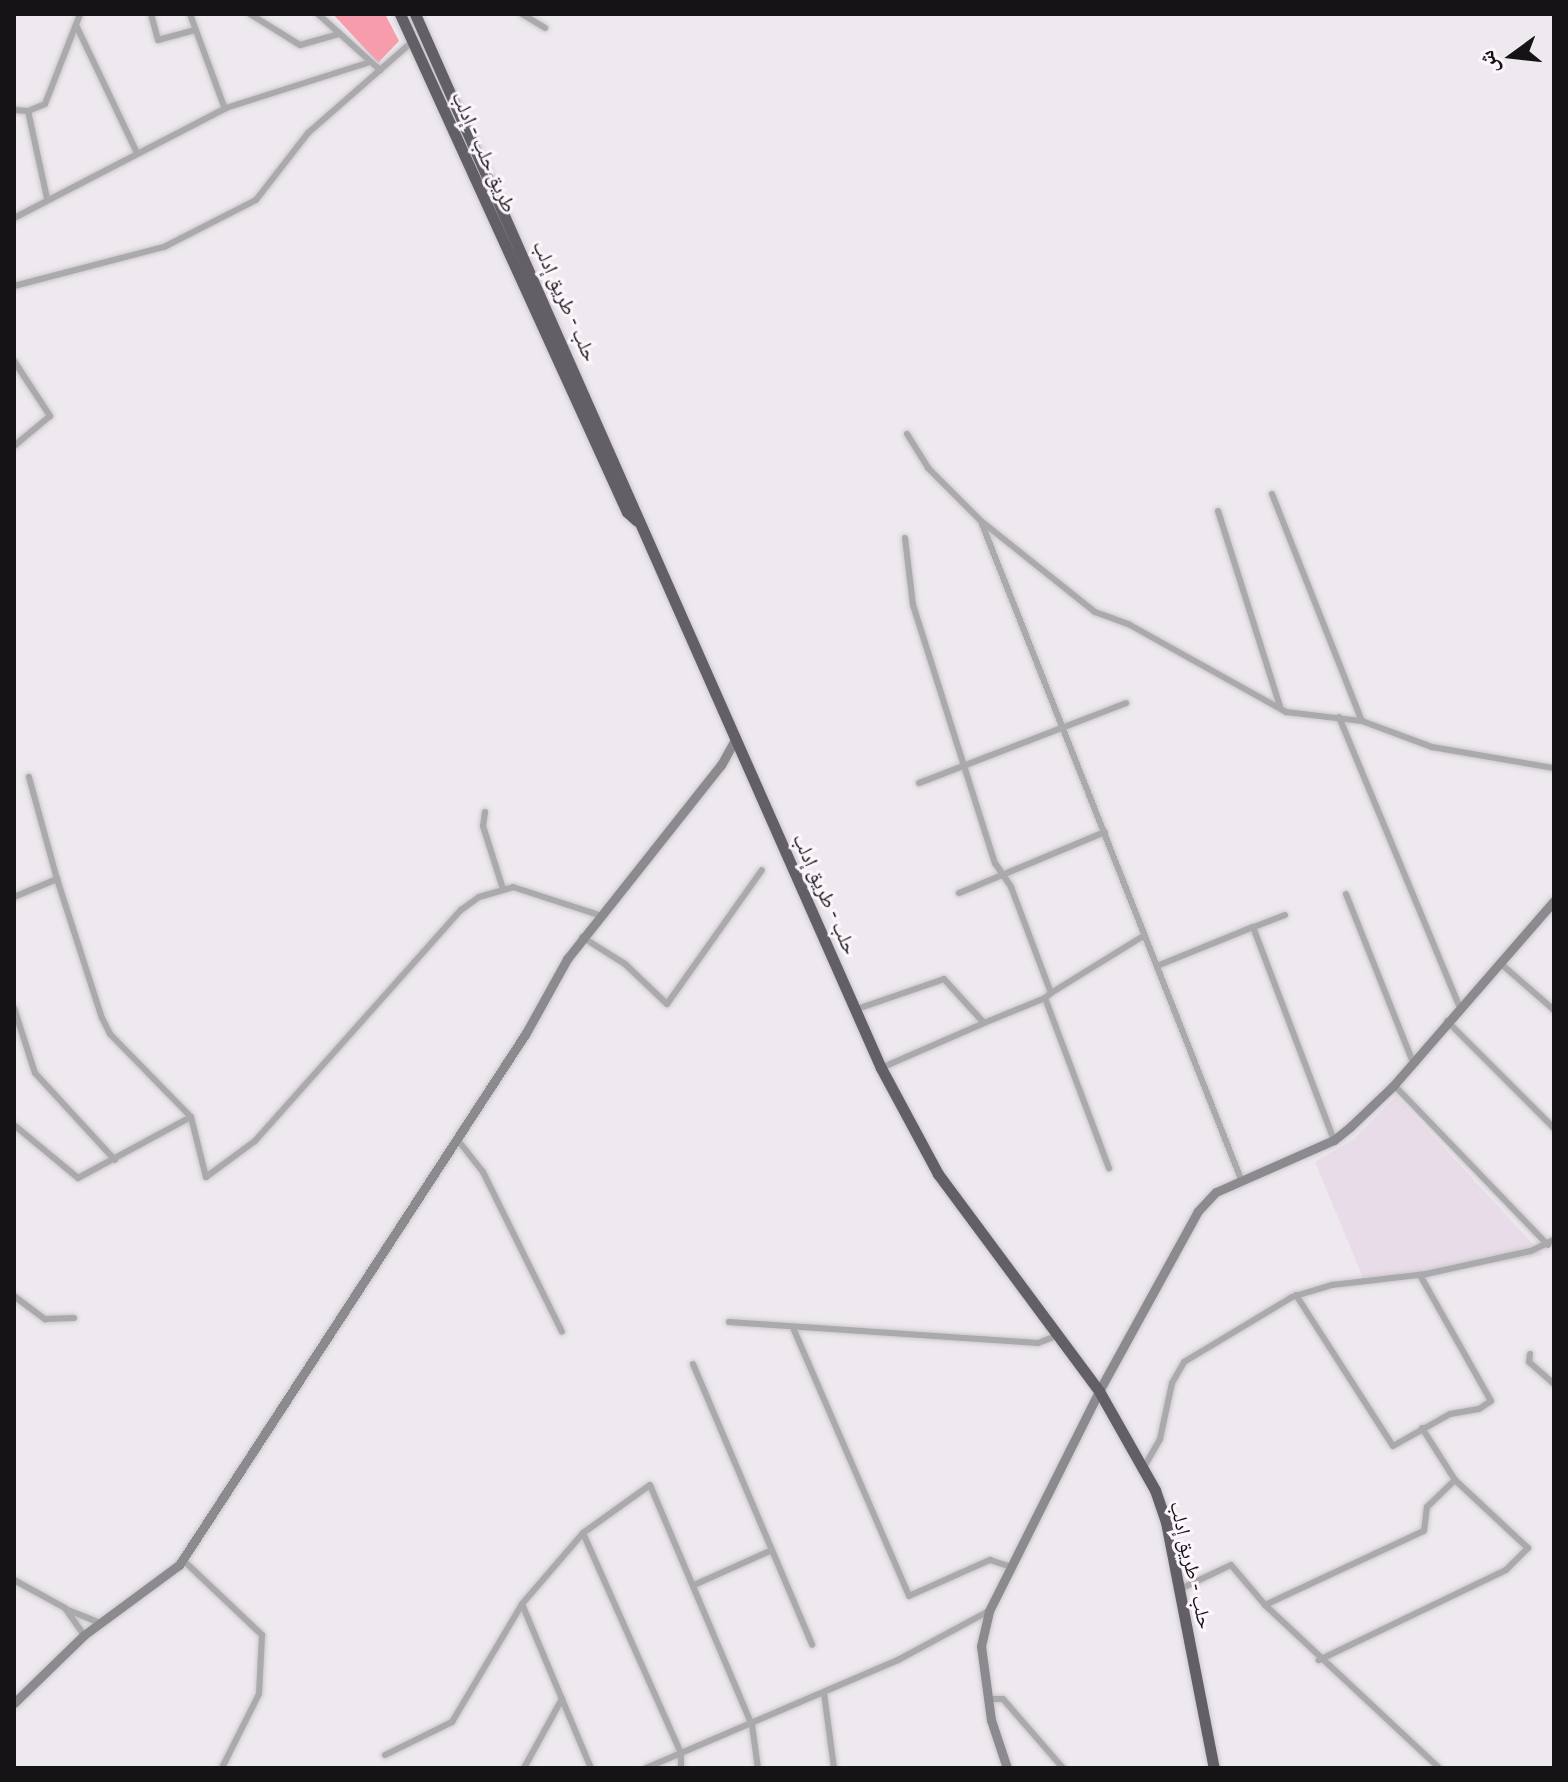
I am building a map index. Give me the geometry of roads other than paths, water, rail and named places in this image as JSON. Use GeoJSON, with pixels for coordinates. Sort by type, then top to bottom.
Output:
{"type":"FeatureCollection","features":[{"type":"Feature","properties":{"kind":"highway","name":"طريق حلب - إدلب"},"geometry":{"type":"LineString","coordinates":[[400,14],[627,512],[637,521]]}},
{"type":"Feature","properties":{"kind":"highway","name":"حلب - طريق إدلب"},"geometry":{"type":"LineString","coordinates":[[415,14],[479,151],[636,507],[637,521],[881,1068],[938,1174],[1099,1391],[1144,1467],[1166,1522],[1214,1768]]}},
{"type":"Feature","properties":{"kind":"highway"},"geometry":{"type":"LineString","coordinates":[[436,89],[445,84],[479,151]]}},
{"type":"Feature","properties":{"kind":"highway"},"geometry":{"type":"LineString","coordinates":[[524,288],[552,335],[558,330]]}},
{"type":"Feature","properties":{"kind":"street"},"geometry":{"type":"LineString","coordinates":[[14,110],[28,111],[45,104],[80,14]]}},
{"type":"Feature","properties":{"kind":"street"},"geometry":{"type":"LineString","coordinates":[[151,14],[158,40],[196,30]]}},
{"type":"Feature","properties":{"kind":"street"},"geometry":{"type":"LineString","coordinates":[[190,14],[225,109]]}},
{"type":"Feature","properties":{"kind":"street"},"geometry":{"type":"LineString","coordinates":[[250,14],[300,45],[339,34]]}},
{"type":"Feature","properties":{"kind":"street"},"geometry":{"type":"LineString","coordinates":[[318,14],[367,63],[380,70]]}},
{"type":"Feature","properties":{"kind":"street"},"geometry":{"type":"LineString","coordinates":[[522,14],[545,28]]}},
{"type":"Feature","properties":{"kind":"street"},"geometry":{"type":"LineString","coordinates":[[76,25],[137,153]]}},
{"type":"Feature","properties":{"kind":"street"},"geometry":{"type":"LineString","coordinates":[[14,286],[164,247],[256,200],[308,133],[413,41]]}},
{"type":"Feature","properties":{"kind":"street"},"geometry":{"type":"LineString","coordinates":[[14,218],[47,198],[225,109],[367,63]]}},
{"type":"Feature","properties":{"kind":"street"},"geometry":{"type":"LineString","coordinates":[[28,111],[47,198]]}},
{"type":"Feature","properties":{"kind":"street"},"geometry":{"type":"LineString","coordinates":[[14,361],[50,416],[14,446]]}},
{"type":"Feature","properties":{"kind":"street"},"geometry":{"type":"LineString","coordinates":[[907,434],[928,468],[981,521],[1095,612],[1130,625],[1286,712],[1362,721],[1432,747],[1554,768]]}},
{"type":"Feature","properties":{"kind":"street"},"geometry":{"type":"LineString","coordinates":[[1272,494],[1362,721]]}},
{"type":"Feature","properties":{"kind":"street"},"geometry":{"type":"LineString","coordinates":[[1218,511],[1280,706]]}},
{"type":"Feature","properties":{"kind":"street"},"geometry":{"type":"LineString","coordinates":[[981,521],[1241,1179]]}},
{"type":"Feature","properties":{"kind":"street"},"geometry":{"type":"LineString","coordinates":[[905,538],[913,605],[1003,876],[1109,1168]]}},
{"type":"Feature","properties":{"kind":"street"},"geometry":{"type":"LineString","coordinates":[[919,783],[1126,703]]}},
{"type":"Feature","properties":{"kind":"street"},"geometry":{"type":"LineString","coordinates":[[1339,717],[1460,1008]]}},
{"type":"Feature","properties":{"kind":"street"},"geometry":{"type":"LineString","coordinates":[[14,1703],[84,1635],[163,1581],[183,1560],[582,937],[721,765],[736,738]]}},
{"type":"Feature","properties":{"kind":"street"},"geometry":{"type":"LineString","coordinates":[[29,777],[57,879],[110,1034],[191,1117],[202,1173],[209,1177],[255,1141],[461,910],[503,889],[559,899],[599,915]]}},
{"type":"Feature","properties":{"kind":"street"},"geometry":{"type":"LineString","coordinates":[[485,812],[483,826],[503,889]]}},
{"type":"Feature","properties":{"kind":"street"},"geometry":{"type":"LineString","coordinates":[[959,893],[1105,832]]}},
{"type":"Feature","properties":{"kind":"street"},"geometry":{"type":"LineString","coordinates":[[582,937],[625,964],[667,1004],[762,870]]}},
{"type":"Feature","properties":{"kind":"street"},"geometry":{"type":"LineString","coordinates":[[14,897],[57,879]]}},
{"type":"Feature","properties":{"kind":"street"},"geometry":{"type":"LineString","coordinates":[[1346,894],[1413,1062]]}},
{"type":"Feature","properties":{"kind":"street"},"geometry":{"type":"LineString","coordinates":[[1007,1768],[988,1699],[981,1646],[989,1611],[1099,1391],[1198,1211],[1216,1192],[1334,1140],[1394,1085],[1553,903]]}},
{"type":"Feature","properties":{"kind":"street"},"geometry":{"type":"LineString","coordinates":[[1157,966],[1285,915]]}},
{"type":"Feature","properties":{"kind":"street"},"geometry":{"type":"LineString","coordinates":[[1253,927],[1334,1140]]}},
{"type":"Feature","properties":{"kind":"street"},"geometry":{"type":"LineString","coordinates":[[881,1068],[1048,996],[1145,935]]}},
{"type":"Feature","properties":{"kind":"street"},"geometry":{"type":"LineString","coordinates":[[1500,963],[1554,1010]]}},
{"type":"Feature","properties":{"kind":"street"},"geometry":{"type":"LineString","coordinates":[[857,1009],[944,979],[984,1023]]}},
{"type":"Feature","properties":{"kind":"street"},"geometry":{"type":"LineString","coordinates":[[14,1008],[35,1073],[115,1160]]}},
{"type":"Feature","properties":{"kind":"street"},"geometry":{"type":"LineString","coordinates":[[1447,1021],[1554,1128]]}},
{"type":"Feature","properties":{"kind":"street"},"geometry":{"type":"LineString","coordinates":[[1394,1085],[1551,1242]]}},
{"type":"Feature","properties":{"kind":"street"},"geometry":{"type":"LineString","coordinates":[[14,1125],[78,1178],[191,1117]]}},
{"type":"Feature","properties":{"kind":"street"},"geometry":{"type":"LineString","coordinates":[[456,1137],[483,1172],[562,1332]]}},
{"type":"Feature","properties":{"kind":"street"},"geometry":{"type":"LineString","coordinates":[[1144,1467],[1160,1439],[1172,1383],[1184,1362],[1296,1295],[1420,1275],[1551,1242]]}},
{"type":"Feature","properties":{"kind":"street"},"geometry":{"type":"LineString","coordinates":[[1296,1295],[1393,1446],[1422,1428],[1491,1401],[1420,1275]]}},
{"type":"Feature","properties":{"kind":"street"},"geometry":{"type":"LineString","coordinates":[[14,1296],[45,1319],[74,1318]]}},
{"type":"Feature","properties":{"kind":"street"},"geometry":{"type":"LineString","coordinates":[[729,1322],[794,1330],[1038,1343],[1059,1335]]}},
{"type":"Feature","properties":{"kind":"street"},"geometry":{"type":"LineString","coordinates":[[794,1330],[909,1596],[990,1560],[1011,1567]]}},
{"type":"Feature","properties":{"kind":"street"},"geometry":{"type":"LineString","coordinates":[[1530,1354],[1529,1362],[1554,1384]]}},
{"type":"Feature","properties":{"kind":"street"},"geometry":{"type":"LineString","coordinates":[[693,1364],[812,1645]]}},
{"type":"Feature","properties":{"kind":"street"},"geometry":{"type":"LineString","coordinates":[[1319,1660],[1506,1570],[1528,1548],[1455,1480],[1422,1428]]}},
{"type":"Feature","properties":{"kind":"street"},"geometry":{"type":"LineString","coordinates":[[1265,1605],[1424,1531],[1427,1507],[1455,1480]]}},
{"type":"Feature","properties":{"kind":"street"},"geometry":{"type":"LineString","coordinates":[[385,1755],[452,1722],[522,1604],[583,1533],[650,1485],[752,1725],[758,1768]]}},
{"type":"Feature","properties":{"kind":"street"},"geometry":{"type":"LineString","coordinates":[[583,1533],[681,1753],[681,1768]]}},
{"type":"Feature","properties":{"kind":"street"},"geometry":{"type":"LineString","coordinates":[[694,1585],[772,1550]]}},
{"type":"Feature","properties":{"kind":"street"},"geometry":{"type":"LineString","coordinates":[[183,1560],[262,1635],[259,1694],[222,1768]]}},
{"type":"Feature","properties":{"kind":"street"},"geometry":{"type":"LineString","coordinates":[[1180,1589],[1231,1565],[1319,1660],[1439,1768]]}},
{"type":"Feature","properties":{"kind":"street"},"geometry":{"type":"LineString","coordinates":[[14,1580],[100,1623]]}},
{"type":"Feature","properties":{"kind":"street"},"geometry":{"type":"LineString","coordinates":[[522,1604],[591,1768]]}},
{"type":"Feature","properties":{"kind":"street"},"geometry":{"type":"LineString","coordinates":[[65,1608],[84,1635]]}},
{"type":"Feature","properties":{"kind":"street"},"geometry":{"type":"LineString","coordinates":[[646,1768],[824,1693],[989,1611]]}},
{"type":"Feature","properties":{"kind":"street"},"geometry":{"type":"LineString","coordinates":[[824,1693],[834,1768]]}},
{"type":"Feature","properties":{"kind":"street"},"geometry":{"type":"LineString","coordinates":[[524,1768],[562,1699]]}},
{"type":"Feature","properties":{"kind":"street"},"geometry":{"type":"LineString","coordinates":[[988,1699],[1003,1699],[1063,1768]]}}]}
